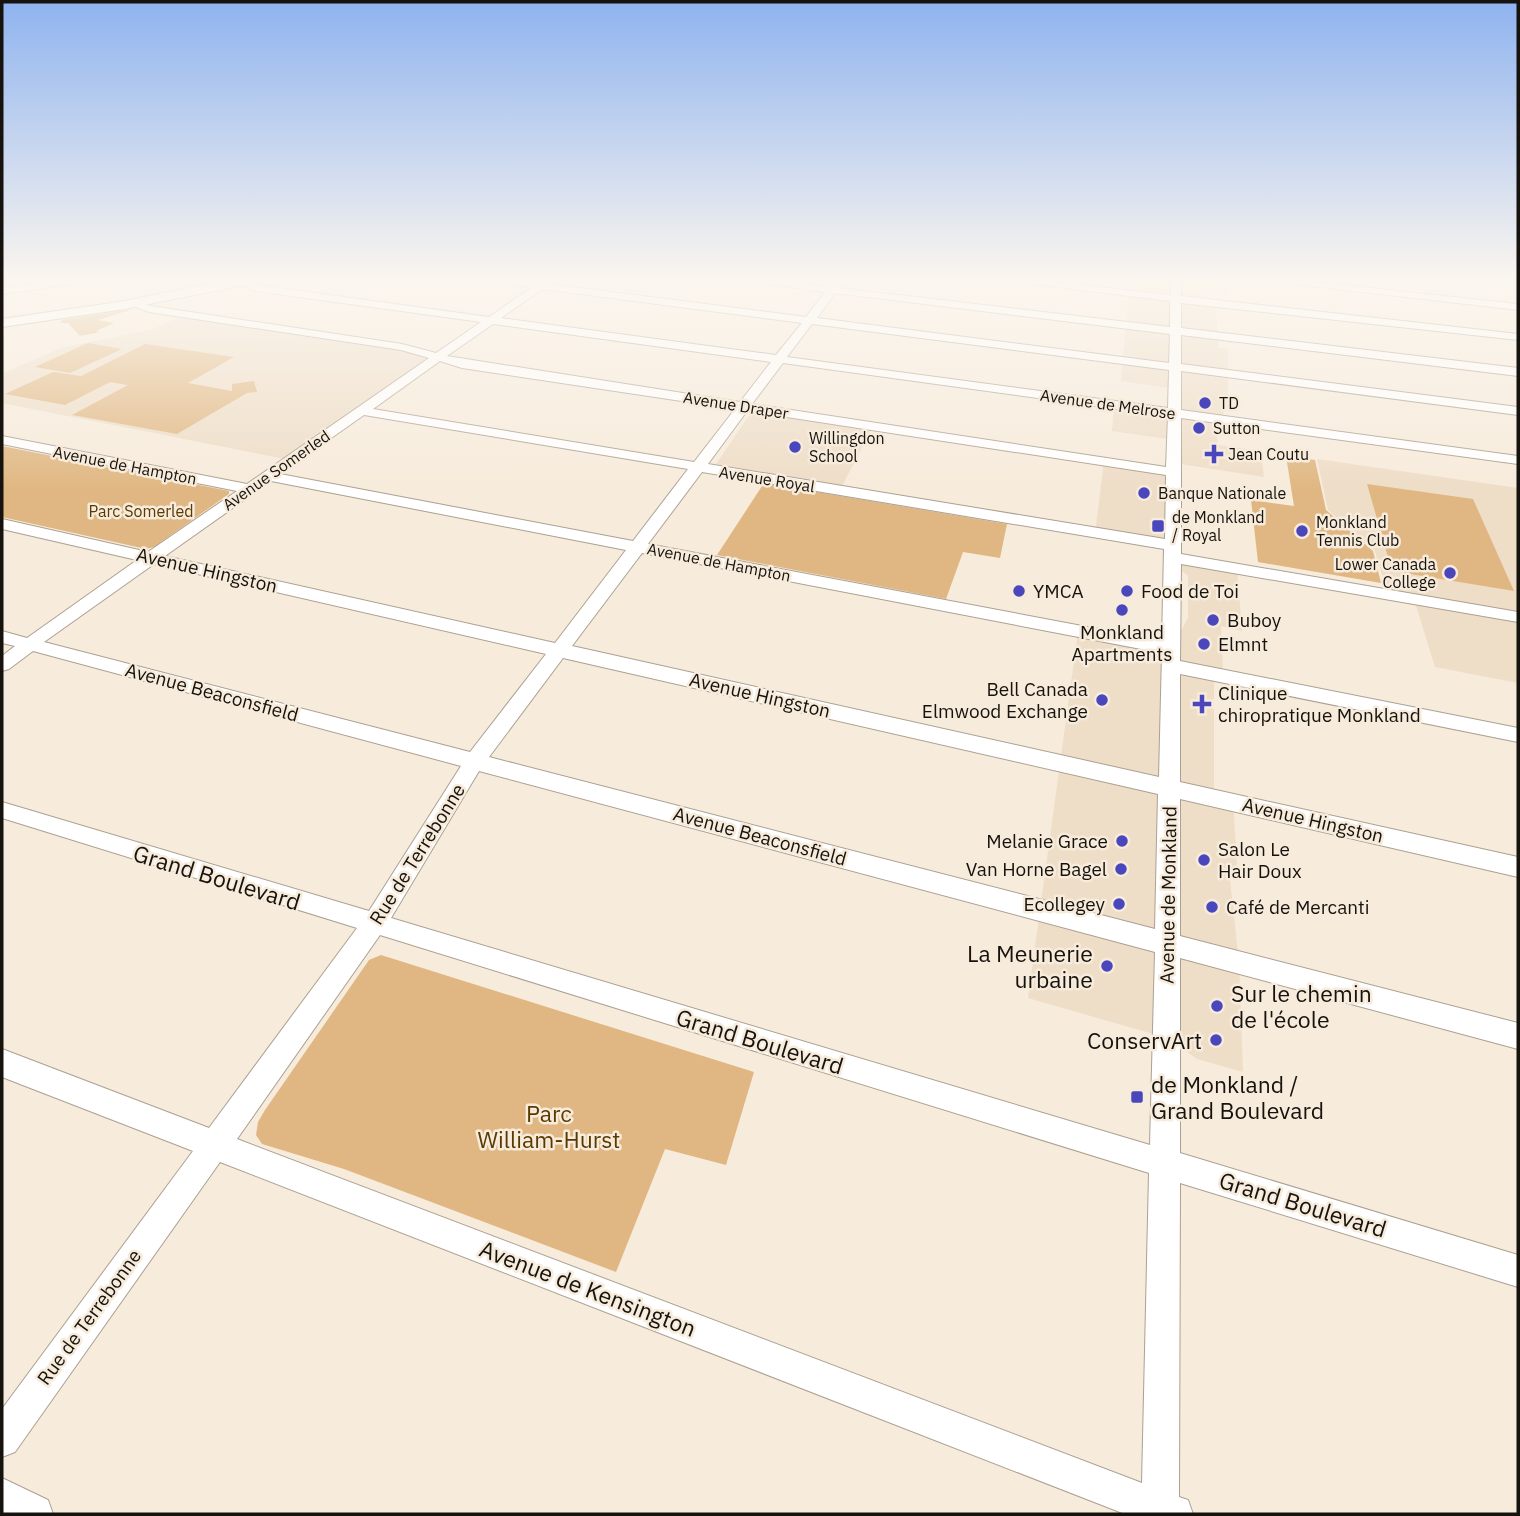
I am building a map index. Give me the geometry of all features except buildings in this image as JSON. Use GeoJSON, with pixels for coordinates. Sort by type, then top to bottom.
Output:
{"type":"FeatureCollection","features":[{"type":"Feature","properties":{"kind":"street","name":"Avenue Draper"},"geometry":{"type":"LineString","coordinates":[[405,348],[462,364],[746,404],[1174,472]]}},
{"type":"Feature","properties":{"kind":"street","name":"Avenue Somerled"},"geometry":{"type":"LineString","coordinates":[[2,665],[452,348]]}},
{"type":"Feature","properties":{"kind":"street","name":"Avenue de Melrose"},"geometry":{"type":"LineString","coordinates":[[698,348],[1518,460]]}},
{"type":"Feature","properties":{"kind":"street","name":"Rue de Terrebonne"},"geometry":{"type":"LineString","coordinates":[[2,1439],[373,925],[474,762],[789,348]]}},
{"type":"Feature","properties":{"kind":"street"},"geometry":{"type":"LineString","coordinates":[[1022,348],[1518,411]]}},
{"type":"Feature","properties":{"kind":"street","name":"Avenue de Monkland"},"geometry":{"type":"LineString","coordinates":[[1165,1512],[1163,1161],[1177,348]]}},
{"type":"Feature","properties":{"kind":"street"},"geometry":{"type":"LineString","coordinates":[[1311,348],[1518,372]]}},
{"type":"Feature","properties":{"kind":"street","name":"Avenue Royal"},"geometry":{"type":"LineString","coordinates":[[362,411],[1173,552],[1518,617]]}},
{"type":"Feature","properties":{"kind":"street","name":"Avenue de Hampton"},"geometry":{"type":"LineString","coordinates":[[2,440],[249,489]]}},
{"type":"Feature","properties":{"kind":"street","name":"Avenue de Hampton"},"geometry":{"type":"LineString","coordinates":[[268,476],[638,547],[1172,658],[1518,735]]}},
{"type":"Feature","properties":{"kind":"street","name":"Avenue Hingston"},"geometry":{"type":"LineString","coordinates":[[2,524],[1518,867]]}},
{"type":"Feature","properties":{"kind":"street","name":"Avenue Beaconsfield"},"geometry":{"type":"LineString","coordinates":[[2,637],[1518,1036]]}},
{"type":"Feature","properties":{"kind":"street","name":"Grand Boulevard"},"geometry":{"type":"LineString","coordinates":[[2,810],[1518,1271]]}},
{"type":"Feature","properties":{"kind":"street","name":"Avenue de Kensington"},"geometry":{"type":"LineString","coordinates":[[2,1063],[1165,1512]]}},
{"type":"Feature","properties":{"kind":"street"},"geometry":{"type":"LineString","coordinates":[[2,1497],[34,1514]]}},
{"type":"Feature","properties":{"kind":"shaded area"},"geometry":{"type":"Polygon","coordinates":[[[61,348],[400,348],[439,357],[290,460],[2,403],[2,374],[61,348]]]}},
{"type":"Feature","properties":{"kind":"shaded area"},"geometry":{"type":"Polygon","coordinates":[[[1124,348],[1228,349],[1228,396],[1222,395],[1224,420],[1216,419],[1218,445],[1261,451],[1264,477],[1174,463],[1174,440],[1112,431],[1114,405],[1175,413],[1175,389],[1121,381],[1124,348]]]}},
{"type":"Feature","properties":{"kind":"shaded area","name":"Willingdon School"},"geometry":{"type":"Polygon","coordinates":[[[756,412],[871,430],[842,486],[716,464],[750,414],[756,412]]]}},
{"type":"Feature","properties":{"kind":"shaded area","name":"Lower Canada College"},"geometry":{"type":"Polygon","coordinates":[[[1317,459],[1518,488],[1518,683],[1435,667],[1414,599],[1388,595],[1375,551],[1328,510],[1317,459]]]}},
{"type":"Feature","properties":{"kind":"shaded area"},"geometry":{"type":"Polygon","coordinates":[[[1104,461],[1174,472],[1172,545],[1095,534],[1104,461]]]}},
{"type":"Feature","properties":{"kind":"shaded area"},"geometry":{"type":"Polygon","coordinates":[[[1173,558],[1237,569],[1242,631],[1221,626],[1223,675],[1214,674],[1214,793],[1233,798],[1237,868],[1230,879],[1239,963],[1243,1072],[1197,1059],[1167,1038],[1028,998],[1078,632],[1171,649],[1188,618],[1188,576],[1173,564],[1173,558]]]}},
{"type":"Feature","properties":{"kind":"green space"},"geometry":{"type":"Polygon","coordinates":[[[78,348],[122,349],[70,373],[35,367],[78,348]]]}},
{"type":"Feature","properties":{"kind":"green space"},"geometry":{"type":"Polygon","coordinates":[[[138,348],[171,348],[234,357],[188,383],[232,391],[232,384],[254,381],[257,392],[247,393],[177,434],[72,415],[128,385],[110,382],[65,405],[5,394],[53,372],[81,376],[138,348]]]}},
{"type":"Feature","properties":{"kind":"green space","name":"Parc Somerled"},"geometry":{"type":"Polygon","coordinates":[[[2,446],[229,491],[229,494],[154,547],[146,549],[2,517],[2,446]]]}},
{"type":"Feature","properties":{"kind":"green space","name":"Monkland Tennis Club"},"geometry":{"type":"Polygon","coordinates":[[[1286,456],[1315,460],[1326,510],[1373,551],[1381,583],[1258,562],[1251,500],[1294,506],[1286,456]]]}},
{"type":"Feature","properties":{"kind":"green space"},"geometry":{"type":"Polygon","coordinates":[[[764,483],[1007,524],[1000,558],[963,552],[946,599],[717,555],[764,483]]]}},
{"type":"Feature","properties":{"kind":"green space"},"geometry":{"type":"Polygon","coordinates":[[[1367,484],[1473,499],[1514,591],[1392,571],[1367,484]]]}},
{"type":"Feature","properties":{"kind":"green space","name":"Parc William-Hurst"},"geometry":{"type":"Polygon","coordinates":[[[381,955],[754,1072],[726,1165],[665,1149],[616,1272],[344,1169],[262,1144],[256,1135],[258,1122],[265,1110],[369,960],[381,955]]]}},
{"type":"Feature","properties":{"kind":"place","name":"TD"},"geometry":{"type":"Point","coordinates":[1205,403]}},
{"type":"Feature","properties":{"kind":"place","name":"Sutton"},"geometry":{"type":"Point","coordinates":[1199,428]}},
{"type":"Feature","properties":{"kind":"place","name":"Willingdon School"},"geometry":{"type":"Point","coordinates":[795,447]}},
{"type":"Feature","properties":{"kind":"place","name":"Jean Coutu"},"geometry":{"type":"Point","coordinates":[1214,454]}},
{"type":"Feature","properties":{"kind":"place","name":"Banque Nationale"},"geometry":{"type":"Point","coordinates":[1144,493]}},
{"type":"Feature","properties":{"kind":"place","name":"de Monkland / Royal"},"geometry":{"type":"Point","coordinates":[1158,526]}},
{"type":"Feature","properties":{"kind":"place","name":"Monkland Tennis Club"},"geometry":{"type":"Point","coordinates":[1302,531]}},
{"type":"Feature","properties":{"kind":"place","name":"Lower Canada College"},"geometry":{"type":"Point","coordinates":[1450,573]}},
{"type":"Feature","properties":{"kind":"place","name":"YMCA"},"geometry":{"type":"Point","coordinates":[1019,591]}},
{"type":"Feature","properties":{"kind":"place","name":"Food de Toi"},"geometry":{"type":"Point","coordinates":[1127,591]}},
{"type":"Feature","properties":{"kind":"place","name":"Monkland Apartments"},"geometry":{"type":"Point","coordinates":[1122,610]}},
{"type":"Feature","properties":{"kind":"place","name":"Buboy"},"geometry":{"type":"Point","coordinates":[1213,620]}},
{"type":"Feature","properties":{"kind":"place","name":"Elmnt"},"geometry":{"type":"Point","coordinates":[1204,644]}},
{"type":"Feature","properties":{"kind":"place","name":"Bell Canada Elmwood Exchange"},"geometry":{"type":"Point","coordinates":[1102,700]}},
{"type":"Feature","properties":{"kind":"place","name":"Clinique chiropratique Monkland"},"geometry":{"type":"Point","coordinates":[1202,704]}},
{"type":"Feature","properties":{"kind":"place","name":"Melanie Grace"},"geometry":{"type":"Point","coordinates":[1122,841]}},
{"type":"Feature","properties":{"kind":"place","name":"Salon Le Hair Doux"},"geometry":{"type":"Point","coordinates":[1204,860]}},
{"type":"Feature","properties":{"kind":"place","name":"Van Horne Bagel"},"geometry":{"type":"Point","coordinates":[1121,869]}},
{"type":"Feature","properties":{"kind":"place","name":"Ecollegey"},"geometry":{"type":"Point","coordinates":[1119,904]}},
{"type":"Feature","properties":{"kind":"place","name":"Café de Mercanti"},"geometry":{"type":"Point","coordinates":[1212,907]}},
{"type":"Feature","properties":{"kind":"place","name":"La Meunerie urbaine"},"geometry":{"type":"Point","coordinates":[1107,966]}},
{"type":"Feature","properties":{"kind":"place","name":"Sur le chemin de l'école"},"geometry":{"type":"Point","coordinates":[1217,1006]}},
{"type":"Feature","properties":{"kind":"place","name":"ConservArt"},"geometry":{"type":"Point","coordinates":[1216,1040]}},
{"type":"Feature","properties":{"kind":"place","name":"de Monkland / Grand Boulevard"},"geometry":{"type":"Point","coordinates":[1137,1097]}}]}
